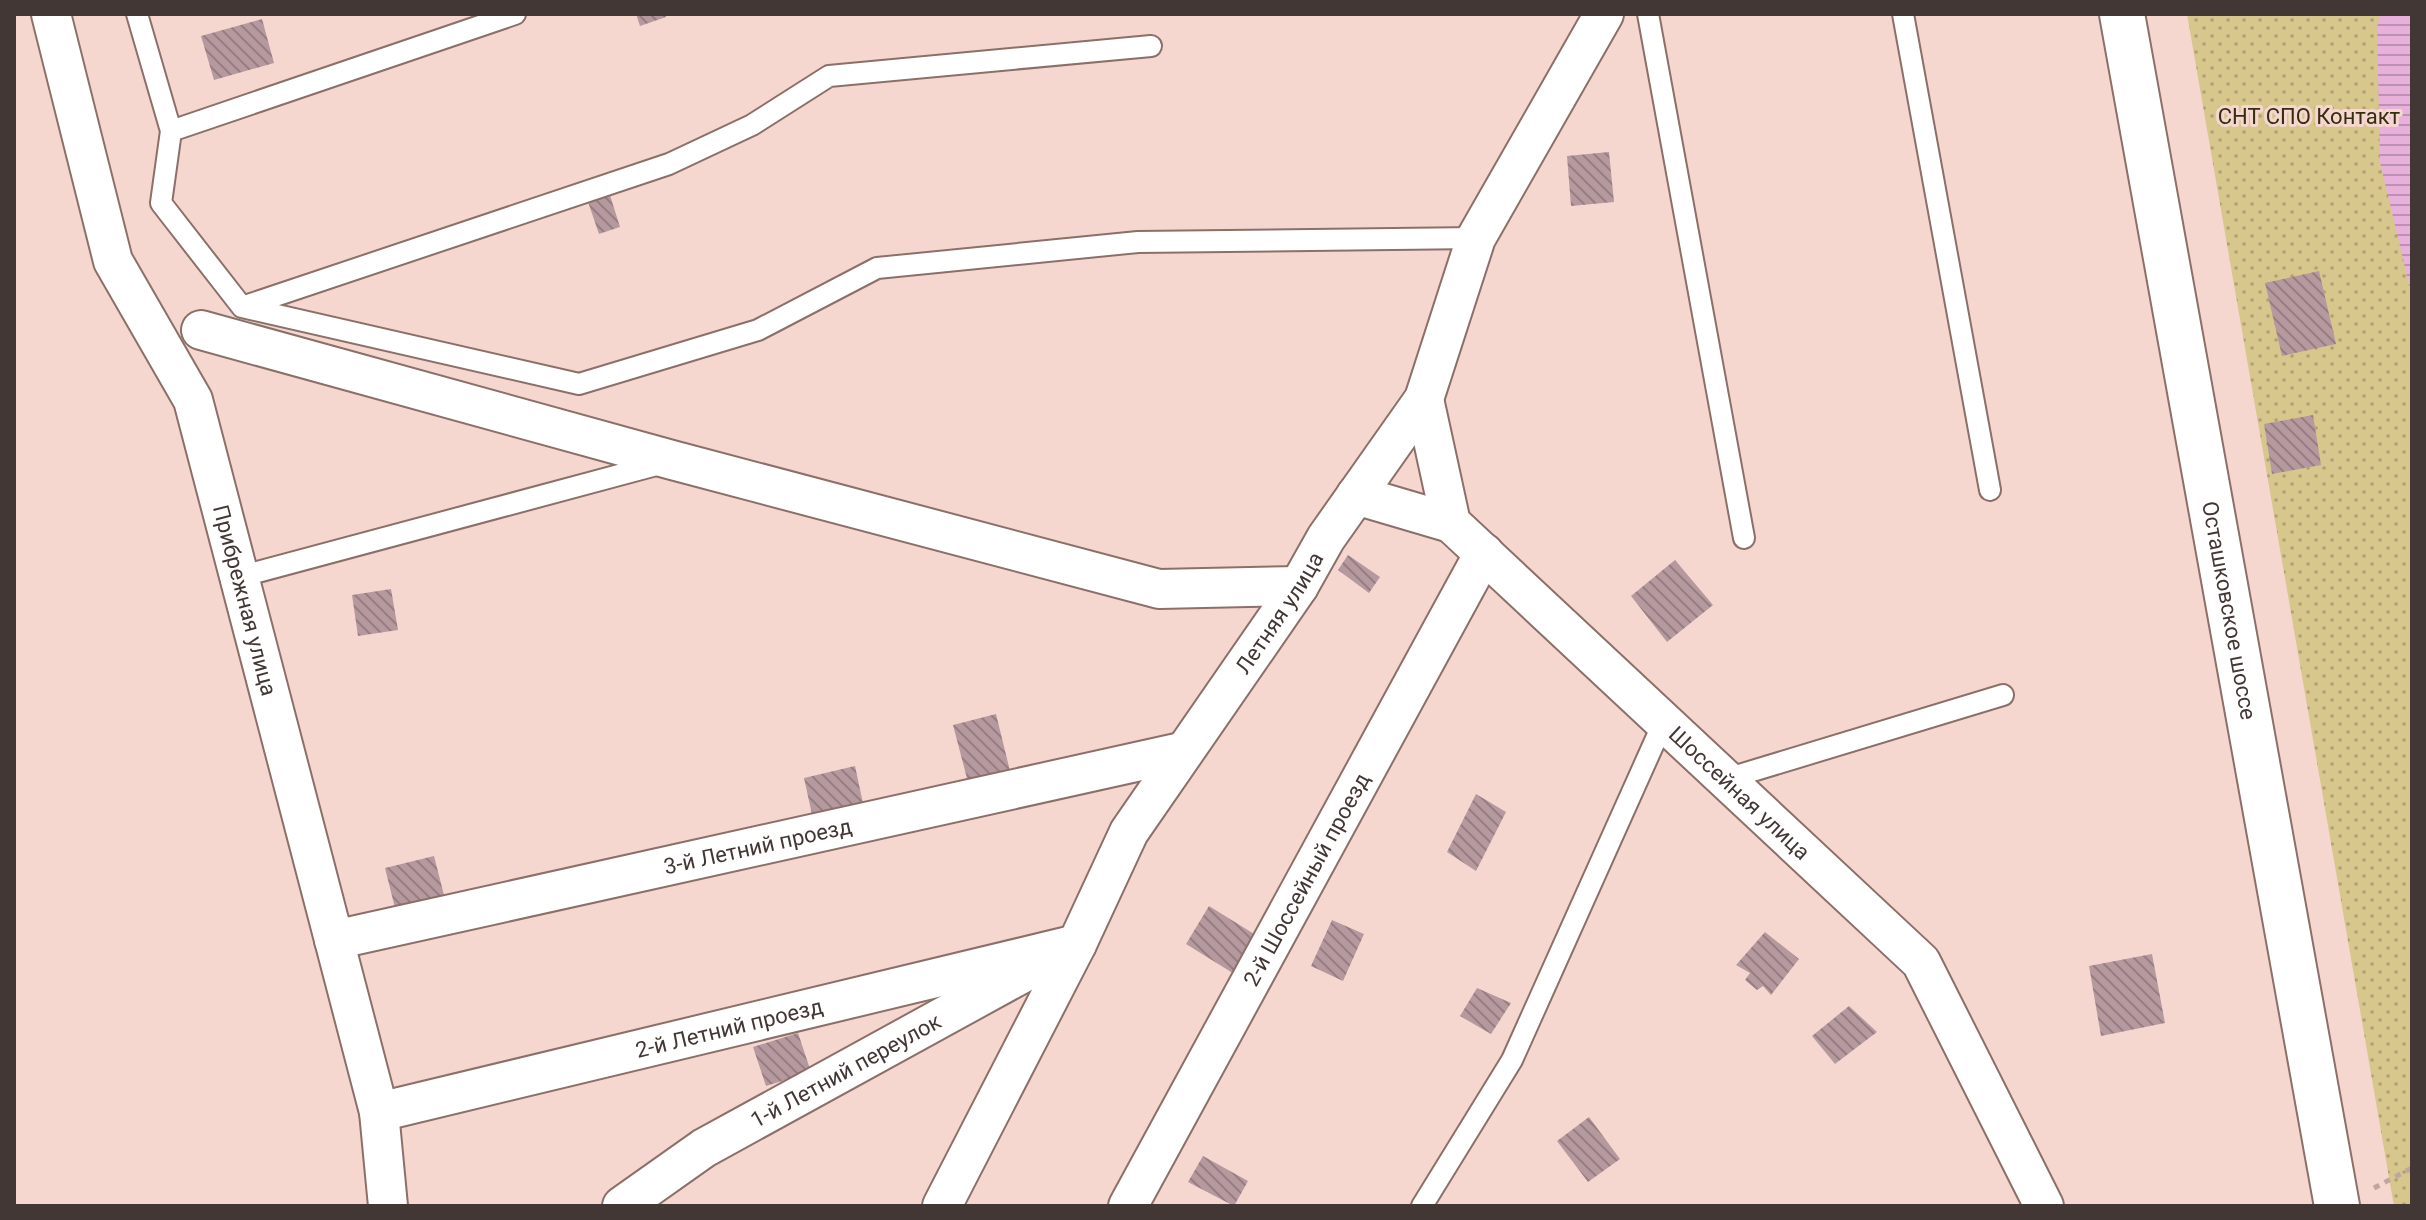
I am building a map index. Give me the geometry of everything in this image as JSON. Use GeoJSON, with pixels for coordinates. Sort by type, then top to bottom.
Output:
{"type":"FeatureCollection","features":[{"type":"Feature","properties":{"kind":"main road","name":"Осташковское шоссе"},"geometry":{"type":"LineString","coordinates":[[2122,14],[2355,1198]]}},
{"type":"Feature","properties":{"kind":"street","name":"Прибрежная улица"},"geometry":{"type":"LineString","coordinates":[[51,14],[113,261],[193,400],[379,1112],[388,1206]]}},
{"type":"Feature","properties":{"kind":"street","name":"Летняя улица"},"geometry":{"type":"LineString","coordinates":[[942,1206],[1077,944],[1129,832],[1424,399],[1476,238],[1604,14]]}},
{"type":"Feature","properties":{"kind":"street"},"geometry":{"type":"LineString","coordinates":[[201,330],[672,460],[1159,589],[1299,586]]}},
{"type":"Feature","properties":{"kind":"street"},"geometry":{"type":"LineString","coordinates":[[1356,495],[1451,523],[1424,399]]}},
{"type":"Feature","properties":{"kind":"street","name":"Шоссейная улица"},"geometry":{"type":"LineString","coordinates":[[1451,523],[1921,962],[2044,1206]]}},
{"type":"Feature","properties":{"kind":"street","name":"2-й Шоссейный проезд"},"geometry":{"type":"LineString","coordinates":[[1128,1206],[1484,553]]}},
{"type":"Feature","properties":{"kind":"street","name":"3-й Летний проезд"},"geometry":{"type":"LineString","coordinates":[[334,940],[1181,752]]}},
{"type":"Feature","properties":{"kind":"street","name":"2-й Летний проезд"},"geometry":{"type":"LineString","coordinates":[[379,1112],[1077,944]]}},
{"type":"Feature","properties":{"kind":"street","name":"1-й Летний переулок"},"geometry":{"type":"LineString","coordinates":[[622,1206],[704,1148],[1077,944]]}},
{"type":"Feature","properties":{"kind":"lane"},"geometry":{"type":"LineString","coordinates":[[137,14],[171,131],[161,203],[242,307],[579,384],[758,330],[877,268],[1138,242],[1476,238]]}},
{"type":"Feature","properties":{"kind":"lane"},"geometry":{"type":"LineString","coordinates":[[171,131],[515,14]]}},
{"type":"Feature","properties":{"kind":"lane"},"geometry":{"type":"LineString","coordinates":[[1648,14],[1744,538]]}},
{"type":"Feature","properties":{"kind":"lane"},"geometry":{"type":"LineString","coordinates":[[1903,14],[1990,490]]}},
{"type":"Feature","properties":{"kind":"lane"},"geometry":{"type":"LineString","coordinates":[[242,307],[669,164],[752,125],[829,76],[1151,46]]}},
{"type":"Feature","properties":{"kind":"lane"},"geometry":{"type":"LineString","coordinates":[[239,577],[672,460]]}},
{"type":"Feature","properties":{"kind":"lane"},"geometry":{"type":"LineString","coordinates":[[1726,779],[2003,695]]}},
{"type":"Feature","properties":{"kind":"lane"},"geometry":{"type":"LineString","coordinates":[[1422,1206],[1512,1060],[1664,721]]}},
{"type":"Feature","properties":{"kind":"path"},"geometry":{"type":"LineString","coordinates":[[2355,1198],[2412,1168]]}},
{"type":"Feature","properties":{"kind":"green space","name":"СНТ СПО Контакт"},"geometry":{"type":"Polygon","coordinates":[[[2187,14],[2412,14],[2412,1206],[2394,1206],[2187,14]]]}},
{"type":"Feature","properties":{"kind":"shaded area"},"geometry":{"type":"Polygon","coordinates":[[[2380,14],[2412,14],[2412,297],[2380,162],[2377,28],[2380,14]]]}},
{"type":"Feature","properties":{"kind":"building"},"geometry":{"type":"Polygon","coordinates":[[[636,14],[665,14],[666,17],[640,26],[636,14]]]}},
{"type":"Feature","properties":{"kind":"building"},"geometry":{"type":"Polygon","coordinates":[[[262,19],[274,63],[214,80],[201,36],[262,19]]]}},
{"type":"Feature","properties":{"kind":"building"},"geometry":{"type":"Polygon","coordinates":[[[1609,152],[1614,202],[1571,206],[1567,156],[1609,152]]]}},
{"type":"Feature","properties":{"kind":"building"},"geometry":{"type":"Polygon","coordinates":[[[609,192],[620,227],[599,234],[587,199],[609,192]]]}},
{"type":"Feature","properties":{"kind":"building"},"geometry":{"type":"Polygon","coordinates":[[[2319,271],[2336,344],[2282,356],[2265,283],[2319,271]]]}},
{"type":"Feature","properties":{"kind":"building"},"geometry":{"type":"Polygon","coordinates":[[[2313,415],[2321,465],[2272,474],[2264,424],[2313,415]]]}},
{"type":"Feature","properties":{"kind":"building"},"geometry":{"type":"Polygon","coordinates":[[[1348,555],[1380,577],[1369,593],[1338,570],[1348,555]]]}},
{"type":"Feature","properties":{"kind":"building"},"geometry":{"type":"Polygon","coordinates":[[[1675,560],[1713,605],[1667,642],[1631,596],[1675,560]]]}},
{"type":"Feature","properties":{"kind":"building"},"geometry":{"type":"Polygon","coordinates":[[[391,589],[398,630],[358,636],[352,595],[391,589]]]}},
{"type":"Feature","properties":{"kind":"building"},"geometry":{"type":"Polygon","coordinates":[[[996,714],[1011,775],[969,786],[953,725],[996,714]]]}},
{"type":"Feature","properties":{"kind":"building"},"geometry":{"type":"Polygon","coordinates":[[[855,766],[864,808],[813,819],[804,778],[855,766]]]}},
{"type":"Feature","properties":{"kind":"building"},"geometry":{"type":"Polygon","coordinates":[[[1476,794],[1506,812],[1476,871],[1447,852],[1476,794]]]}},
{"type":"Feature","properties":{"kind":"building"},"geometry":{"type":"Polygon","coordinates":[[[434,856],[445,899],[396,912],[385,868],[434,856]]]}},
{"type":"Feature","properties":{"kind":"building"},"geometry":{"type":"Polygon","coordinates":[[[1209,906],[1267,942],[1244,980],[1186,944],[1209,906]]]}},
{"type":"Feature","properties":{"kind":"building"},"geometry":{"type":"Polygon","coordinates":[[[1332,920],[1364,934],[1343,981],[1311,966],[1332,920]]]}},
{"type":"Feature","properties":{"kind":"building"},"geometry":{"type":"Polygon","coordinates":[[[1765,932],[1799,959],[1771,995],[1763,986],[1757,990],[1745,980],[1750,973],[1736,965],[1765,932]]]}},
{"type":"Feature","properties":{"kind":"building"},"geometry":{"type":"Polygon","coordinates":[[[2152,954],[2165,1023],[2101,1036],[2089,966],[2152,954]]]}},
{"type":"Feature","properties":{"kind":"building"},"geometry":{"type":"Polygon","coordinates":[[[1477,988],[1511,1003],[1491,1034],[1460,1016],[1477,988]]]}},
{"type":"Feature","properties":{"kind":"building"},"geometry":{"type":"Polygon","coordinates":[[[1849,1006],[1877,1032],[1835,1064],[1812,1036],[1849,1006]]]}},
{"type":"Feature","properties":{"kind":"building"},"geometry":{"type":"Polygon","coordinates":[[[798,1033],[811,1072],[766,1086],[753,1047],[798,1033]]]}},
{"type":"Feature","properties":{"kind":"building"},"geometry":{"type":"Polygon","coordinates":[[[1589,1117],[1620,1159],[1588,1182],[1557,1141],[1589,1117]]]}},
{"type":"Feature","properties":{"kind":"building"},"geometry":{"type":"Polygon","coordinates":[[[1203,1156],[1248,1181],[1234,1206],[1188,1182],[1203,1156]]]}}]}
